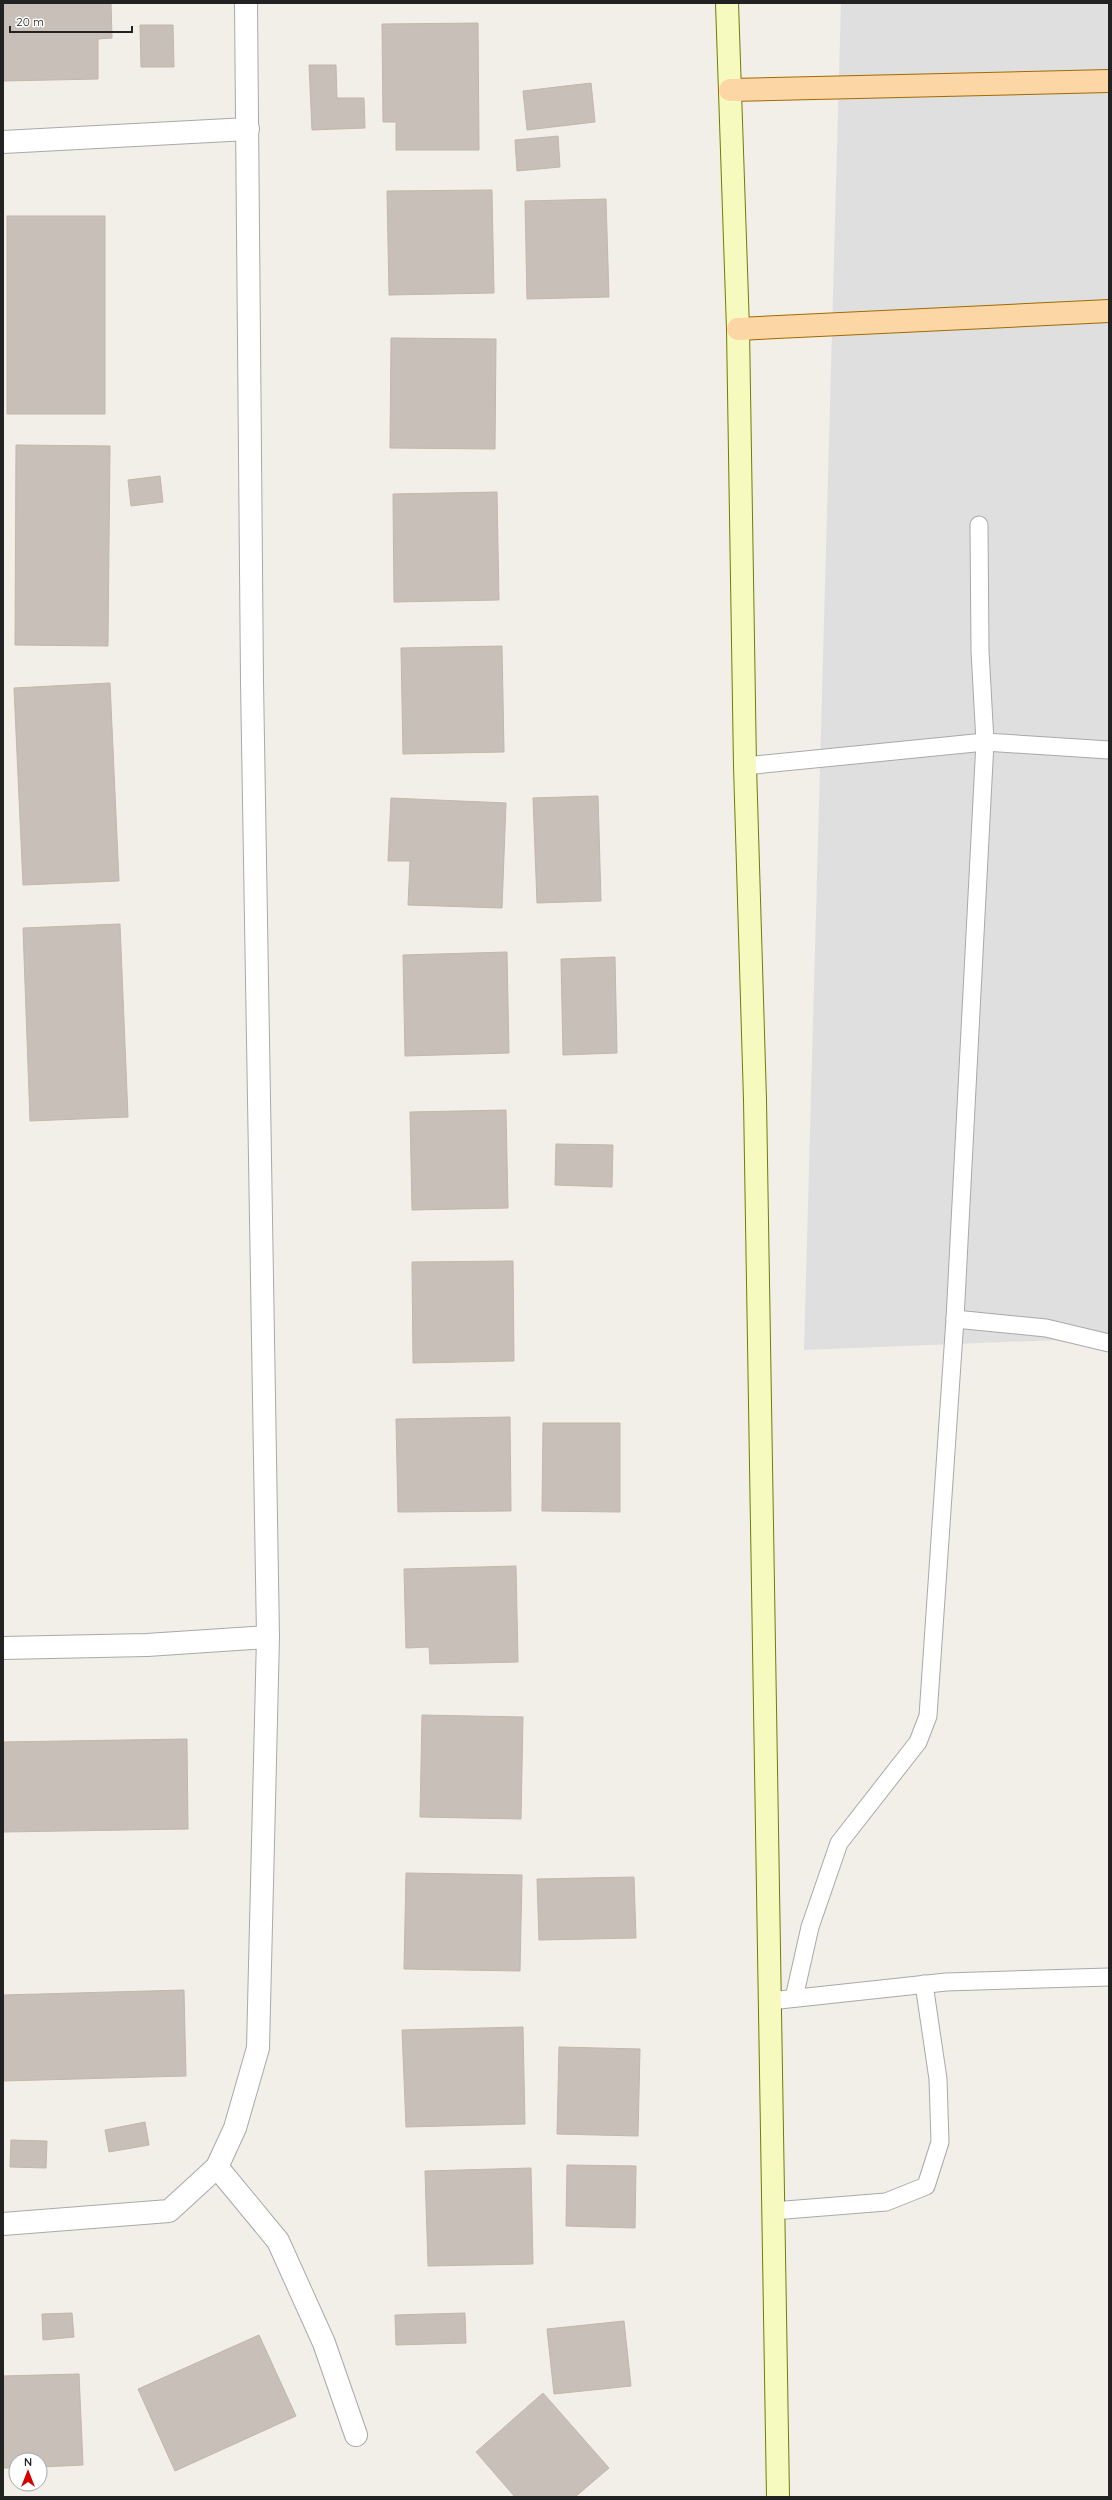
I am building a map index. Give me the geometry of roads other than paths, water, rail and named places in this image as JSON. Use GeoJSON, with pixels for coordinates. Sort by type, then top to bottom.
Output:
{"type":"FeatureCollection","features":[{"type":"Feature","properties":{"kind":"main road"},"geometry":{"type":"LineString","coordinates":[[727,3],[738,329],[745,766],[755,1108],[778,2497]]}},
{"type":"Feature","properties":{"kind":"main road"},"geometry":{"type":"LineString","coordinates":[[730,90],[1109,81]]}},
{"type":"Feature","properties":{"kind":"main road"},"geometry":{"type":"LineString","coordinates":[[738,329],[1109,311]]}},
{"type":"Feature","properties":{"kind":"street"},"geometry":{"type":"LineString","coordinates":[[3,2224],[169,2211],[217,2167],[235,2128],[258,2048],[268,1636],[252,697],[246,3]]}},
{"type":"Feature","properties":{"kind":"street"},"geometry":{"type":"LineString","coordinates":[[3,142],[248,129]]}},
{"type":"Feature","properties":{"kind":"street"},"geometry":{"type":"LineString","coordinates":[[3,1648],[147,1645],[268,1636]]}},
{"type":"Feature","properties":{"kind":"street"},"geometry":{"type":"LineString","coordinates":[[217,2167],[278,2241],[324,2343],[356,2435]]}},
{"type":"Feature","properties":{"kind":"lane"},"geometry":{"type":"LineString","coordinates":[[794,1998],[810,1927],[839,1843],[918,1742],[928,1716],[955,1319],[985,742],[980,651],[979,524]]}},
{"type":"Feature","properties":{"kind":"lane"},"geometry":{"type":"LineString","coordinates":[[745,766],[985,742],[1109,750]]}},
{"type":"Feature","properties":{"kind":"lane"},"geometry":{"type":"LineString","coordinates":[[955,1319],[1046,1328],[1109,1343]]}},
{"type":"Feature","properties":{"kind":"lane"},"geometry":{"type":"LineString","coordinates":[[770,2001],[946,1982],[1109,1977]]}},
{"type":"Feature","properties":{"kind":"lane"},"geometry":{"type":"LineString","coordinates":[[774,2212],[886,2202],[926,2186],[940,2142],[938,2079],[924,1984]]}}]}
